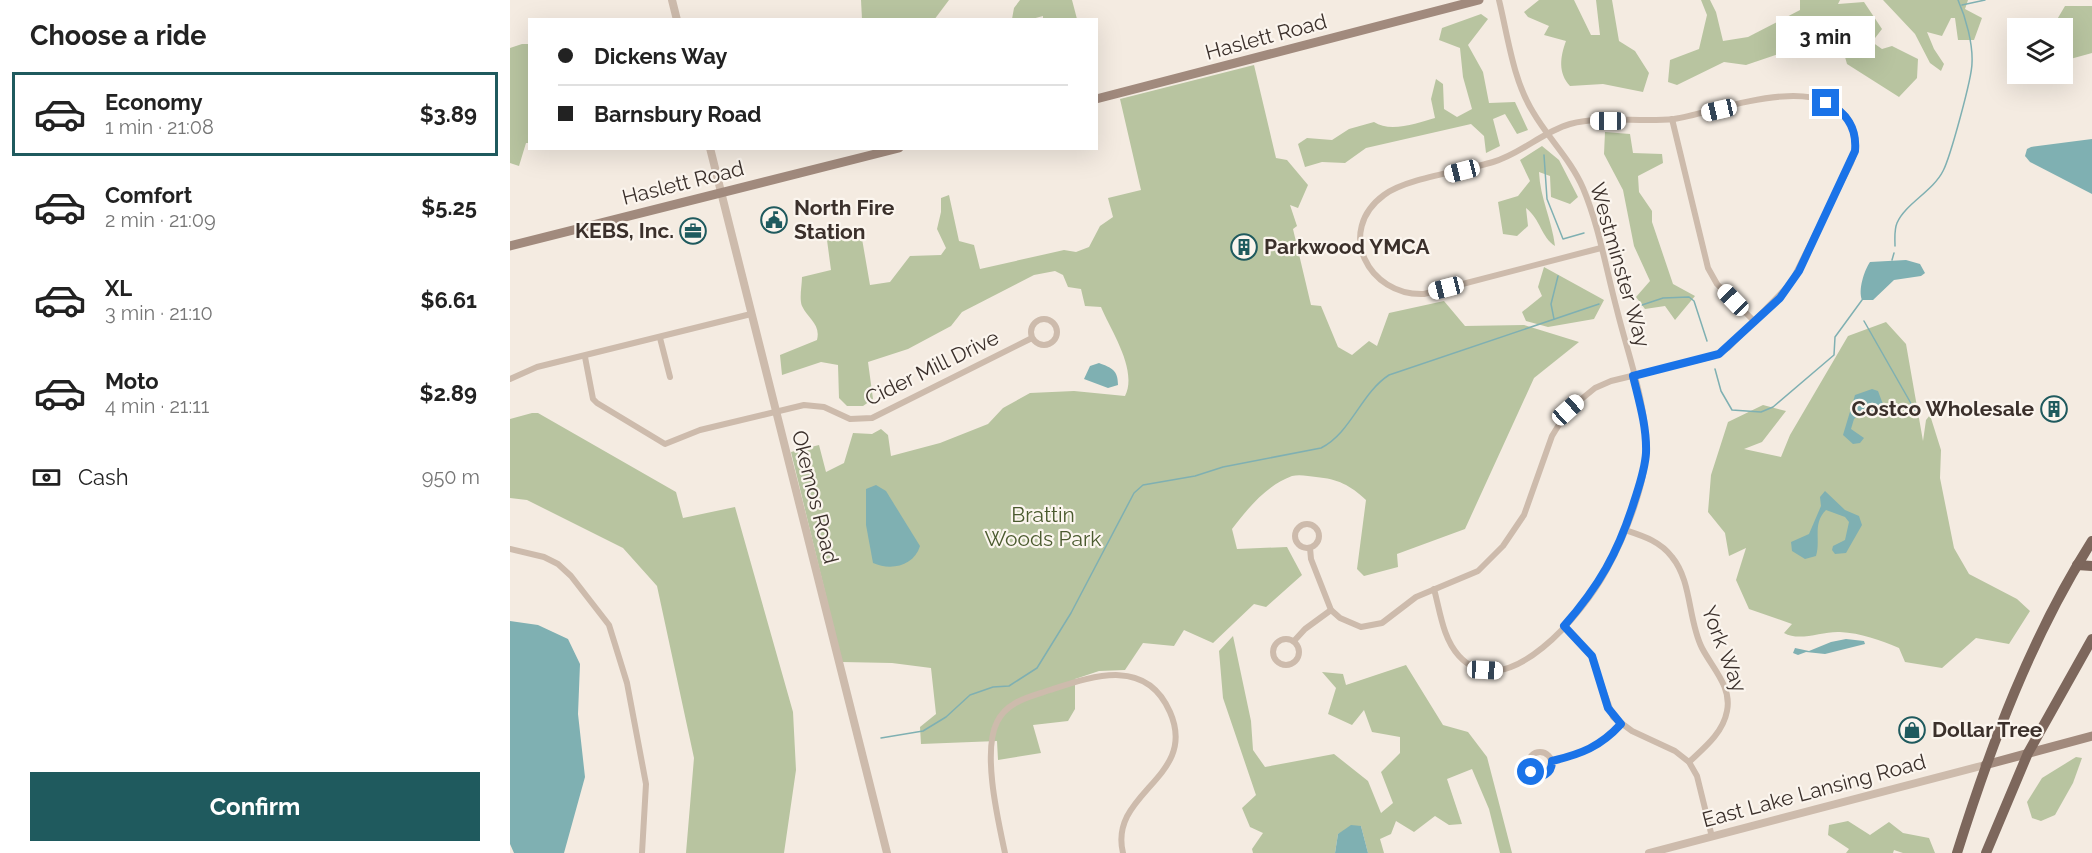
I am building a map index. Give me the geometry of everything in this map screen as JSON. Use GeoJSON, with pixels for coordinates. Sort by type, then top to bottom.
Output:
{"type":"FeatureCollection","features":[{"type":"Feature","properties":{"kind":"main road","name":"Haslett Road"},"geometry":{"type":"LineString","coordinates":[[1098,98],[1479,0]]}},
{"type":"Feature","properties":{"kind":"main road","name":"Haslett Road"},"geometry":{"type":"LineString","coordinates":[[510,246],[891,150]]}},
{"type":"Feature","properties":{"kind":"main road"},"geometry":{"type":"LineString","coordinates":[[1957,853],[2002,719],[2077,565],[2092,541]]}},
{"type":"Feature","properties":{"kind":"main road"},"geometry":{"type":"LineString","coordinates":[[2077,565],[2092,566]]}},
{"type":"Feature","properties":{"kind":"main road"},"geometry":{"type":"LineString","coordinates":[[1986,853],[2028,753],[2092,639]]}},
{"type":"Feature","properties":{"kind":"main road","name":"East Lake Lansing Road"},"geometry":{"type":"LineString","coordinates":[[1985,765],[2092,736]]}},
{"type":"Feature","properties":{"kind":"street"},"geometry":{"type":"LineString","coordinates":[[672,0],[676,18]]}},
{"type":"Feature","properties":{"kind":"street","name":"Westminster Way"},"geometry":{"type":"LineString","coordinates":[[1434,589],[1452,648],[1466,662],[1485,670],[1501,671],[1515,667],[1564,626],[1597,586],[1625,530],[1643,475],[1646,452],[1642,414],[1592,211],[1582,185],[1526,99],[1499,0]]}},
{"type":"Feature","properties":{"kind":"street"},"geometry":{"type":"LineString","coordinates":[[1310,548],[1311,559],[1331,610],[1350,624],[1372,626],[1391,618],[1416,597],[1463,580],[1478,571],[1515,530],[1531,499],[1552,436],[1568,410],[1595,388],[1719,354],[1780,298],[1799,271],[1851,163],[1855,145],[1852,128],[1845,116],[1832,105],[1795,96],[1760,99],[1672,119],[1587,121],[1571,124],[1502,159],[1405,185],[1384,194],[1371,209],[1363,226],[1363,254],[1370,270],[1382,283],[1402,293],[1413,294],[1601,248]]}},
{"type":"Feature","properties":{"kind":"street"},"geometry":{"type":"LineString","coordinates":[[1672,119],[1708,268],[1717,284],[1755,322]]}},
{"type":"Feature","properties":{"kind":"street","name":"Okemos Road"},"geometry":{"type":"LineString","coordinates":[[710,150],[886,853]]}},
{"type":"Feature","properties":{"kind":"street"},"geometry":{"type":"LineString","coordinates":[[510,379],[537,367],[585,357],[751,314]]}},
{"type":"Feature","properties":{"kind":"street","name":"Cider Mill Drive"},"geometry":{"type":"LineString","coordinates":[[1040,319],[1048,319],[1056,324],[1058,332],[1051,344],[1039,344],[1032,338],[1031,329],[1040,319]]}},
{"type":"Feature","properties":{"kind":"street"},"geometry":{"type":"LineString","coordinates":[[660,338],[670,377]]}},
{"type":"Feature","properties":{"kind":"street","name":"Cider Mill Drive"},"geometry":{"type":"LineString","coordinates":[[585,357],[593,399],[665,444],[700,430],[775,411],[814,405],[850,418],[872,418],[1032,338]]}},
{"type":"Feature","properties":{"kind":"street"},"geometry":{"type":"LineString","coordinates":[[1305,524],[1316,528],[1319,536],[1317,543],[1310,548],[1302,548],[1294,538],[1296,531],[1305,524]]}},
{"type":"Feature","properties":{"kind":"street","name":"York Way"},"geometry":{"type":"LineString","coordinates":[[1625,530],[1651,539],[1665,548],[1674,559],[1698,638],[1726,692],[1728,710],[1722,727],[1689,762]]}},
{"type":"Feature","properties":{"kind":"street"},"geometry":{"type":"LineString","coordinates":[[510,549],[544,557],[558,564],[571,576],[609,625],[627,683],[646,784],[642,853]]}},
{"type":"Feature","properties":{"kind":"street"},"geometry":{"type":"LineString","coordinates":[[1294,641],[1305,629],[1331,610]]}},
{"type":"Feature","properties":{"kind":"street"},"geometry":{"type":"LineString","coordinates":[[1564,626],[1592,656],[1608,708],[1621,724],[1675,751],[1689,762],[1697,776],[1712,837]]}},
{"type":"Feature","properties":{"kind":"street"},"geometry":{"type":"LineString","coordinates":[[1282,639],[1294,641],[1299,649],[1298,658],[1286,665],[1277,662],[1272,655],[1275,643],[1282,639]]}},
{"type":"Feature","properties":{"kind":"street"},"geometry":{"type":"LineString","coordinates":[[1005,853],[993,771],[992,740],[997,721],[1008,708],[1020,701],[1098,675],[1130,676],[1156,692],[1173,718],[1174,747],[1163,774],[1127,813],[1121,831],[1123,853]]}},
{"type":"Feature","properties":{"kind":"street"},"geometry":{"type":"LineString","coordinates":[[1552,761],[1592,749],[1606,741],[1621,724]]}},
{"type":"Feature","properties":{"kind":"street","name":"East Lake Lansing Road"},"geometry":{"type":"LineString","coordinates":[[1649,853],[1985,765]]}},
{"type":"Feature","properties":{"kind":"green space"},"geometry":{"type":"Polygon","coordinates":[[[861,0],[949,0],[936,18],[862,18],[861,0]]]}},
{"type":"Feature","properties":{"kind":"green space"},"geometry":{"type":"Polygon","coordinates":[[[1020,0],[1072,0],[1077,18],[1043,18],[1043,16],[1012,18],[1014,8],[1020,0]]]}},
{"type":"Feature","properties":{"kind":"green space"},"geometry":{"type":"Polygon","coordinates":[[[1539,0],[1574,0],[1591,35],[1600,35],[1596,0],[1612,0],[1619,41],[1635,51],[1649,73],[1643,92],[1603,84],[1570,86],[1563,76],[1561,65],[1566,41],[1544,35],[1549,26],[1528,17],[1524,12],[1539,0]]]}},
{"type":"Feature","properties":{"kind":"green space"},"geometry":{"type":"Polygon","coordinates":[[[1701,0],[1710,0],[1716,12],[1723,41],[1748,37],[1800,10],[1800,0],[1840,0],[1838,4],[1864,2],[1882,29],[1872,42],[1882,49],[1892,46],[1918,59],[1917,78],[1899,97],[1847,64],[1843,50],[1811,43],[1746,65],[1724,62],[1677,85],[1668,82],[1670,60],[1699,49],[1707,15],[1701,0]]]}},
{"type":"Feature","properties":{"kind":"green space"},"geometry":{"type":"Polygon","coordinates":[[[1883,0],[1968,0],[1965,9],[1982,18],[1974,40],[1958,40],[1955,18],[1951,18],[1942,36],[1927,32],[1944,64],[1941,71],[1930,63],[1915,34],[1883,0]]]}},
{"type":"Feature","properties":{"kind":"green space"},"geometry":{"type":"Polygon","coordinates":[[[2065,6],[2092,6],[2092,53],[2073,58],[2073,18],[2058,18],[2065,6]]]}},
{"type":"Feature","properties":{"kind":"green space"},"geometry":{"type":"Polygon","coordinates":[[[1481,14],[1488,19],[1468,45],[1483,72],[1489,103],[1515,102],[1528,130],[1517,134],[1505,114],[1493,119],[1500,146],[1486,153],[1484,136],[1471,124],[1366,148],[1345,163],[1322,162],[1305,167],[1298,144],[1307,138],[1332,140],[1349,129],[1374,122],[1396,127],[1435,118],[1431,99],[1436,79],[1443,84],[1444,109],[1457,117],[1472,109],[1463,77],[1460,48],[1439,40],[1442,28],[1481,14]]]}},
{"type":"Feature","properties":{"kind":"green space"},"geometry":{"type":"Polygon","coordinates":[[[528,44],[528,143],[526,143],[519,166],[510,163],[510,48],[528,44]]]}},
{"type":"Feature","properties":{"kind":"green space","name":"Brattin Woods Park"},"geometry":{"type":"Polygon","coordinates":[[[1254,65],[1276,158],[1287,160],[1308,185],[1298,208],[1290,205],[1297,226],[1293,229],[1311,305],[1321,306],[1338,347],[1352,355],[1369,341],[1377,346],[1389,313],[1444,301],[1465,326],[1524,325],[1579,342],[1534,378],[1465,529],[1397,554],[1398,567],[1364,576],[1357,569],[1366,500],[1355,490],[1337,481],[1292,476],[1266,491],[1251,505],[1232,529],[1237,549],[1287,547],[1302,575],[1266,607],[1254,604],[1213,643],[1184,630],[1174,646],[1143,643],[1125,670],[1099,671],[1075,679],[1075,709],[1068,721],[1033,725],[1041,753],[998,760],[997,741],[921,744],[920,727],[936,714],[931,668],[892,663],[842,662],[791,452],[819,445],[826,472],[844,463],[853,433],[872,434],[881,429],[888,435],[891,456],[940,443],[988,424],[1003,408],[1030,393],[1074,391],[1125,396],[1128,386],[1126,363],[1101,307],[1085,306],[1081,289],[1068,287],[1063,275],[1055,271],[1034,275],[962,312],[951,326],[908,349],[868,362],[873,399],[863,406],[847,406],[839,398],[838,365],[821,362],[782,375],[780,355],[817,340],[816,326],[801,303],[802,277],[831,270],[827,240],[861,233],[870,285],[890,282],[910,256],[941,255],[946,248],[937,229],[941,198],[949,195],[959,241],[974,245],[980,269],[1064,250],[1076,252],[1089,247],[1100,226],[1113,217],[1108,198],[1141,190],[1120,99],[1254,65]]]}},
{"type":"Feature","properties":{"kind":"green space"},"geometry":{"type":"Polygon","coordinates":[[[1605,132],[1630,134],[1633,153],[1662,154],[1663,163],[1638,176],[1639,192],[1652,211],[1652,222],[1673,284],[1695,296],[1675,320],[1665,306],[1645,309],[1636,297],[1650,281],[1634,246],[1623,190],[1604,154],[1605,132]]]}},
{"type":"Feature","properties":{"kind":"green space"},"geometry":{"type":"Polygon","coordinates":[[[1542,146],[1559,160],[1578,197],[1570,204],[1551,197],[1550,176],[1539,172],[1555,246],[1526,208],[1528,226],[1517,236],[1503,234],[1498,202],[1518,196],[1530,181],[1520,160],[1542,146]]]}},
{"type":"Feature","properties":{"kind":"green space"},"geometry":{"type":"Polygon","coordinates":[[[1544,267],[1604,300],[1594,319],[1548,327],[1526,321],[1522,312],[1542,296],[1538,287],[1544,267]]]}},
{"type":"Feature","properties":{"kind":"green space"},"geometry":{"type":"Polygon","coordinates":[[[1886,322],[1906,344],[1923,441],[1926,420],[1930,415],[1941,450],[1940,478],[1954,548],[1969,574],[2017,599],[2030,611],[2009,644],[1976,638],[1942,668],[1905,662],[1899,648],[1863,635],[1833,632],[1790,636],[1784,633],[1792,624],[1749,609],[1736,580],[1746,548],[1729,556],[1725,533],[1708,512],[1711,475],[1728,422],[1763,405],[1786,411],[1762,442],[1744,449],[1781,457],[1790,435],[1848,336],[1886,322]]]}},
{"type":"Feature","properties":{"kind":"green space"},"geometry":{"type":"Polygon","coordinates":[[[538,413],[676,492],[683,518],[735,507],[793,712],[796,770],[784,853],[686,853],[694,758],[657,586],[623,548],[527,500],[510,498],[510,419],[538,413]]]}},
{"type":"Feature","properties":{"kind":"green space"},"geometry":{"type":"Polygon","coordinates":[[[1233,636],[1251,721],[1253,750],[1265,767],[1334,754],[1368,781],[1381,813],[1393,803],[1381,772],[1400,753],[1400,737],[1372,732],[1364,710],[1352,725],[1328,714],[1336,688],[1322,672],[1343,674],[1346,685],[1406,665],[1443,725],[1468,732],[1487,757],[1512,853],[1500,853],[1489,809],[1472,769],[1447,779],[1462,824],[1449,825],[1435,816],[1414,832],[1396,821],[1391,834],[1380,839],[1384,853],[1368,853],[1361,826],[1338,834],[1335,853],[1253,853],[1252,849],[1263,833],[1250,827],[1242,808],[1256,795],[1223,698],[1219,651],[1233,636]]]}},
{"type":"Feature","properties":{"kind":"green space"},"geometry":{"type":"Polygon","coordinates":[[[2076,757],[2082,758],[2073,783],[2055,815],[2041,821],[2032,818],[2027,802],[2042,778],[2076,757]]]}},
{"type":"Feature","properties":{"kind":"green space"},"geometry":{"type":"Polygon","coordinates":[[[1848,821],[1870,835],[1889,822],[1903,833],[1929,838],[1935,853],[1903,853],[1894,850],[1893,853],[1846,853],[1849,849],[1828,835],[1829,825],[1848,821]]]}},
{"type":"Feature","properties":{"kind":"water"},"geometry":{"type":"Polygon","coordinates":[[[2092,139],[2092,194],[2030,162],[2025,156],[2027,149],[2031,147],[2092,139]]]}},
{"type":"Feature","properties":{"kind":"water"},"geometry":{"type":"Polygon","coordinates":[[[1906,260],[1920,264],[1925,273],[1921,276],[1894,280],[1873,300],[1862,300],[1862,281],[1870,262],[1906,260]]]}},
{"type":"Feature","properties":{"kind":"water"},"geometry":{"type":"Polygon","coordinates":[[[1099,363],[1113,370],[1117,376],[1118,385],[1108,388],[1084,379],[1090,366],[1099,363]]]}},
{"type":"Feature","properties":{"kind":"water"},"geometry":{"type":"Polygon","coordinates":[[[1872,389],[1878,391],[1884,407],[1878,414],[1863,412],[1854,419],[1851,429],[1864,438],[1860,443],[1853,444],[1843,435],[1855,395],[1872,389]]]}},
{"type":"Feature","properties":{"kind":"water"},"geometry":{"type":"Polygon","coordinates":[[[876,485],[886,491],[920,546],[913,558],[901,565],[887,567],[873,563],[866,525],[866,489],[876,485]]]}},
{"type":"Feature","properties":{"kind":"water"},"geometry":{"type":"Polygon","coordinates":[[[1825,491],[1845,510],[1859,516],[1862,525],[1846,553],[1835,554],[1832,550],[1833,546],[1845,540],[1849,522],[1845,517],[1826,510],[1819,521],[1816,556],[1805,559],[1792,551],[1791,542],[1809,534],[1821,506],[1820,497],[1825,491]]]}},
{"type":"Feature","properties":{"kind":"water"},"geometry":{"type":"Polygon","coordinates":[[[510,621],[538,625],[568,639],[580,664],[578,714],[585,777],[564,853],[514,853],[510,844],[510,621]]]}},
{"type":"Feature","properties":{"kind":"water"},"geometry":{"type":"Polygon","coordinates":[[[1846,639],[1864,641],[1865,644],[1825,654],[1806,652],[1798,655],[1793,653],[1795,648],[1809,651],[1846,639]]]}},
{"type":"Feature","properties":{"kind":"water"},"geometry":{"type":"Polygon","coordinates":[[[1351,825],[1361,826],[1368,853],[1335,853],[1338,834],[1351,825]]]}},
{"type":"Feature","properties":{"kind":"waterway"},"geometry":{"type":"LineString","coordinates":[[1895,246],[1895,229],[1901,216],[1933,185],[1943,171],[1965,100],[1972,56],[1968,31],[1958,0]]}},
{"type":"Feature","properties":{"kind":"waterway"},"geometry":{"type":"LineString","coordinates":[[1962,5],[1985,0]]}},
{"type":"Feature","properties":{"kind":"waterway"},"geometry":{"type":"LineString","coordinates":[[1544,155],[1547,199],[1563,239],[1584,233]]}},
{"type":"Feature","properties":{"kind":"waterway"},"geometry":{"type":"LineString","coordinates":[[1892,260],[1894,253]]}},
{"type":"Feature","properties":{"kind":"waterway"},"geometry":{"type":"LineString","coordinates":[[1554,319],[1551,304],[1558,276]]}},
{"type":"Feature","properties":{"kind":"waterway"},"geometry":{"type":"LineString","coordinates":[[1633,308],[1663,298],[1689,297],[1694,301],[1707,341]]}},
{"type":"Feature","properties":{"kind":"waterway"},"geometry":{"type":"LineString","coordinates":[[1715,369],[1721,391],[1732,410],[1761,412],[1773,407],[1834,355],[1835,337],[1862,300]]}},
{"type":"Feature","properties":{"kind":"waterway"},"geometry":{"type":"LineString","coordinates":[[881,738],[923,731],[946,717],[970,695],[993,687],[1009,686],[1037,668],[1071,613],[1134,493],[1143,485],[1321,448],[1340,433],[1371,392],[1389,375],[1599,304]]}},
{"type":"Feature","properties":{"kind":"waterway"},"geometry":{"type":"LineString","coordinates":[[1864,321],[1917,414]]}},
{"type":"Feature","properties":{"kind":"place","name":"North Fire Station"},"geometry":{"type":"Point","coordinates":[774,220]}},
{"type":"Feature","properties":{"kind":"place","name":"KEBS, Inc."},"geometry":{"type":"Point","coordinates":[693,231]}},
{"type":"Feature","properties":{"kind":"place","name":"Parkwood YMCA"},"geometry":{"type":"Point","coordinates":[1244,247]}},
{"type":"Feature","properties":{"kind":"place","name":"Costco Wholesale"},"geometry":{"type":"Point","coordinates":[2054,409]}},
{"type":"Feature","properties":{"kind":"place","name":"Dollar Tree"},"geometry":{"type":"Point","coordinates":[1912,730]}},
{"type":"Feature","properties":{"kind":"route"},"geometry":{"type":"LineString","coordinates":[[1531,772],[1538,776],[1546,775],[1551,769],[1552,761],[1579,755],[1592,749],[1606,741],[1621,724],[1608,708],[1592,656],[1564,626],[1585,603],[1607,569],[1625,530],[1643,475],[1646,452],[1644,428],[1633,376],[1719,354],[1780,298],[1791,283],[1854,157],[1855,140],[1849,120],[1841,111],[1826,103]]}}]}
